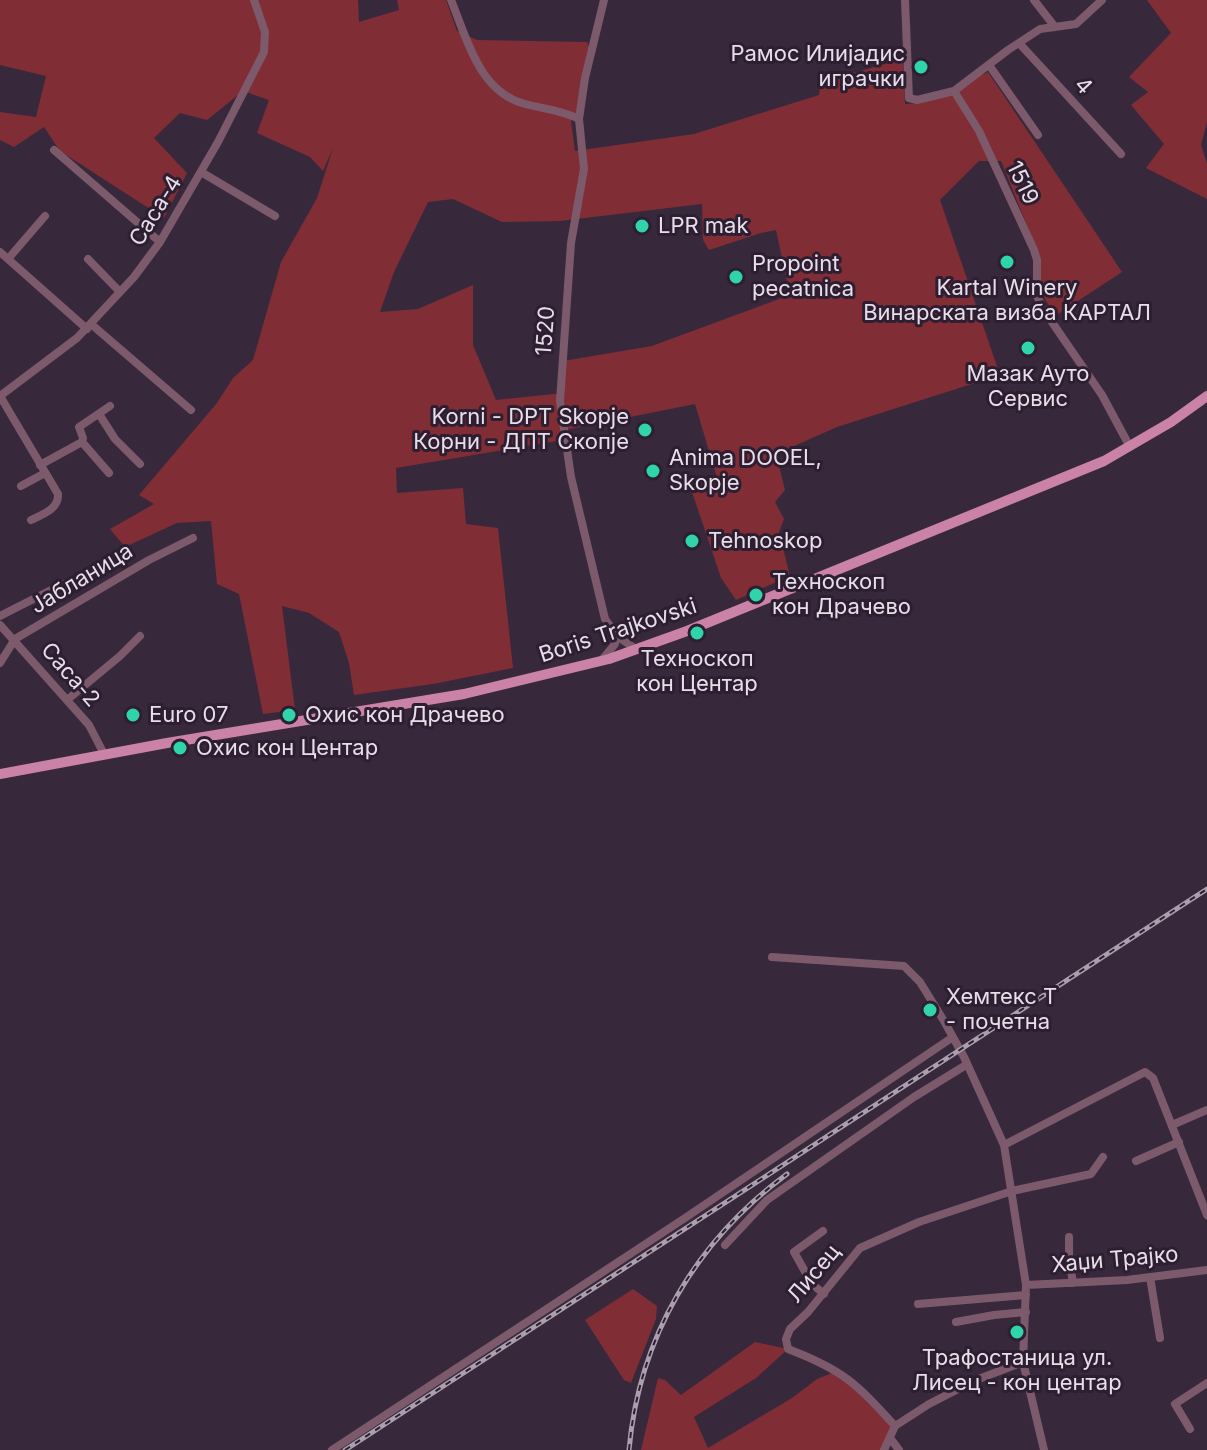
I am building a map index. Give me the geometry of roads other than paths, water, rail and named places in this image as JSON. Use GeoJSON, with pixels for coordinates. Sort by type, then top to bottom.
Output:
{"type":"FeatureCollection","features":[{"type":"Feature","properties":{"kind":"main road","name":"Boris Trajkovski"},"geometry":{"type":"LineString","coordinates":[[0,774],[464,694],[601,661],[727,615],[1104,461],[1207,396]]}},
{"type":"Feature","properties":{"kind":"street","name":"Саса-4"},"geometry":{"type":"LineString","coordinates":[[0,396],[89,326],[160,242],[242,98],[264,52],[265,32],[254,0]]}},
{"type":"Feature","properties":{"kind":"street"},"geometry":{"type":"LineString","coordinates":[[451,0],[467,41],[487,81],[494,88],[522,104],[555,109],[579,119]]}},
{"type":"Feature","properties":{"kind":"street","name":"1520"},"geometry":{"type":"LineString","coordinates":[[604,0],[585,78],[579,119],[584,169],[571,243],[563,338],[561,423],[596,590],[605,619],[613,631],[636,649]]}},
{"type":"Feature","properties":{"kind":"street"},"geometry":{"type":"LineString","coordinates":[[905,0],[907,94],[909,98],[917,100],[954,91],[1040,29],[1076,24],[1101,0]]}},
{"type":"Feature","properties":{"kind":"street"},"geometry":{"type":"LineString","coordinates":[[1034,0],[1055,27]]}},
{"type":"Feature","properties":{"kind":"street","name":"4"},"geometry":{"type":"LineString","coordinates":[[1019,43],[1121,154]]}},
{"type":"Feature","properties":{"kind":"street"},"geometry":{"type":"LineString","coordinates":[[989,65],[1038,135]]}},
{"type":"Feature","properties":{"kind":"street","name":"1519"},"geometry":{"type":"LineString","coordinates":[[954,91],[979,131],[1034,250],[1037,296],[1102,395],[1130,447]]}},
{"type":"Feature","properties":{"kind":"street"},"geometry":{"type":"LineString","coordinates":[[54,150],[160,242]]}},
{"type":"Feature","properties":{"kind":"street"},"geometry":{"type":"LineString","coordinates":[[201,172],[275,216]]}},
{"type":"Feature","properties":{"kind":"street"},"geometry":{"type":"LineString","coordinates":[[45,216],[4,255],[191,410]]}},
{"type":"Feature","properties":{"kind":"street"},"geometry":{"type":"LineString","coordinates":[[88,259],[120,292]]}},
{"type":"Feature","properties":{"kind":"street"},"geometry":{"type":"LineString","coordinates":[[0,396],[58,494],[53,508],[31,520]]}},
{"type":"Feature","properties":{"kind":"street"},"geometry":{"type":"LineString","coordinates":[[109,473],[82,442],[79,428],[110,406]]}},
{"type":"Feature","properties":{"kind":"street"},"geometry":{"type":"LineString","coordinates":[[99,414],[115,439],[140,464]]}},
{"type":"Feature","properties":{"kind":"street"},"geometry":{"type":"LineString","coordinates":[[21,486],[82,442]]}},
{"type":"Feature","properties":{"kind":"street","name":"Јабланица"},"geometry":{"type":"LineString","coordinates":[[0,663],[15,639],[149,560],[193,538]]}},
{"type":"Feature","properties":{"kind":"street"},"geometry":{"type":"LineString","coordinates":[[0,616],[63,584]]}},
{"type":"Feature","properties":{"kind":"street","name":"Саса-2"},"geometry":{"type":"LineString","coordinates":[[0,625],[89,725],[104,754]]}},
{"type":"Feature","properties":{"kind":"street"},"geometry":{"type":"LineString","coordinates":[[601,661],[615,644],[613,631]]}},
{"type":"Feature","properties":{"kind":"street"},"geometry":{"type":"LineString","coordinates":[[67,700],[140,636]]}},
{"type":"Feature","properties":{"kind":"street"},"geometry":{"type":"LineString","coordinates":[[772,957],[904,966],[920,982],[953,1037],[1004,1145],[1026,1290],[1023,1362],[1044,1450]]}},
{"type":"Feature","properties":{"kind":"street"},"geometry":{"type":"LineString","coordinates":[[332,1450],[672,1227],[953,1037]]}},
{"type":"Feature","properties":{"kind":"street"},"geometry":{"type":"LineString","coordinates":[[725,1245],[767,1200],[914,1097],[966,1065]]}},
{"type":"Feature","properties":{"kind":"street"},"geometry":{"type":"LineString","coordinates":[[1004,1145],[1145,1072],[1153,1078],[1202,1193],[1207,1215]]}},
{"type":"Feature","properties":{"kind":"street"},"geometry":{"type":"LineString","coordinates":[[1172,1125],[1207,1110]]}},
{"type":"Feature","properties":{"kind":"street"},"geometry":{"type":"LineString","coordinates":[[1136,1161],[1179,1142]]}},
{"type":"Feature","properties":{"kind":"street","name":"Лисец"},"geometry":{"type":"LineString","coordinates":[[895,1426],[850,1378],[788,1349],[787,1334],[792,1325],[824,1294],[860,1248],[919,1222],[1012,1191],[1091,1174],[1103,1157]]}},
{"type":"Feature","properties":{"kind":"street"},"geometry":{"type":"LineString","coordinates":[[823,1231],[794,1252],[812,1284],[824,1294]]}},
{"type":"Feature","properties":{"kind":"street"},"geometry":{"type":"LineString","coordinates":[[1069,1237],[1073,1283]]}},
{"type":"Feature","properties":{"kind":"street","name":"Хаџи Трајко"},"geometry":{"type":"LineString","coordinates":[[918,1304],[1073,1283],[1207,1270]]}},
{"type":"Feature","properties":{"kind":"street"},"geometry":{"type":"LineString","coordinates":[[1150,1277],[1160,1338]]}},
{"type":"Feature","properties":{"kind":"street"},"geometry":{"type":"LineString","coordinates":[[956,1322],[1026,1312]]}},
{"type":"Feature","properties":{"kind":"street"},"geometry":{"type":"LineString","coordinates":[[884,1450],[895,1426],[929,1404],[976,1380],[1023,1362]]}},
{"type":"Feature","properties":{"kind":"street"},"geometry":{"type":"LineString","coordinates":[[1190,1429],[1175,1404],[1207,1383]]}},
{"type":"Feature","properties":{"kind":"street"},"geometry":{"type":"LineString","coordinates":[[890,1438],[899,1450]]}},
{"type":"Feature","properties":{"kind":"railway"},"geometry":{"type":"LineString","coordinates":[[345,1450],[1207,889]]}},
{"type":"Feature","properties":{"kind":"railway"},"geometry":{"type":"LineString","coordinates":[[629,1450],[645,1369],[659,1331],[678,1295],[725,1230],[754,1200],[787,1174]]}},
{"type":"Feature","properties":{"kind":"place","name":"Рамос Илијадис играчки"},"geometry":{"type":"Point","coordinates":[921,67]}},
{"type":"Feature","properties":{"kind":"place","name":"LPR mak"},"geometry":{"type":"Point","coordinates":[642,226]}},
{"type":"Feature","properties":{"kind":"place","name":"Kartal Winery Винарската визба КАРТАЛ"},"geometry":{"type":"Point","coordinates":[1007,262]}},
{"type":"Feature","properties":{"kind":"place","name":"Propoint pecatnica"},"geometry":{"type":"Point","coordinates":[736,277]}},
{"type":"Feature","properties":{"kind":"place","name":"Мазак Ауто Сервис"},"geometry":{"type":"Point","coordinates":[1028,348]}},
{"type":"Feature","properties":{"kind":"place","name":"Korni - DPT Skopje Корни - ДПТ Скопје"},"geometry":{"type":"Point","coordinates":[645,430]}},
{"type":"Feature","properties":{"kind":"place","name":"Anima DOOEL, Skopje"},"geometry":{"type":"Point","coordinates":[653,471]}},
{"type":"Feature","properties":{"kind":"place","name":"Tehnoskop"},"geometry":{"type":"Point","coordinates":[692,541]}},
{"type":"Feature","properties":{"kind":"place","name":"Техноскоп кон Драчево"},"geometry":{"type":"Point","coordinates":[756,595]}},
{"type":"Feature","properties":{"kind":"place","name":"Техноскоп кон Центар"},"geometry":{"type":"Point","coordinates":[697,633]}},
{"type":"Feature","properties":{"kind":"place","name":"Euro 07"},"geometry":{"type":"Point","coordinates":[133,715]}},
{"type":"Feature","properties":{"kind":"place","name":"Охис кон Драчево"},"geometry":{"type":"Point","coordinates":[289,715]}},
{"type":"Feature","properties":{"kind":"place","name":"Охис кон Центар"},"geometry":{"type":"Point","coordinates":[180,748]}},
{"type":"Feature","properties":{"kind":"place","name":"Хемтекс Т - почетна"},"geometry":{"type":"Point","coordinates":[930,1010]}},
{"type":"Feature","properties":{"kind":"place","name":"Трафостаница ул. Лисец - кон центар"},"geometry":{"type":"Point","coordinates":[1017,1332]}}]}
